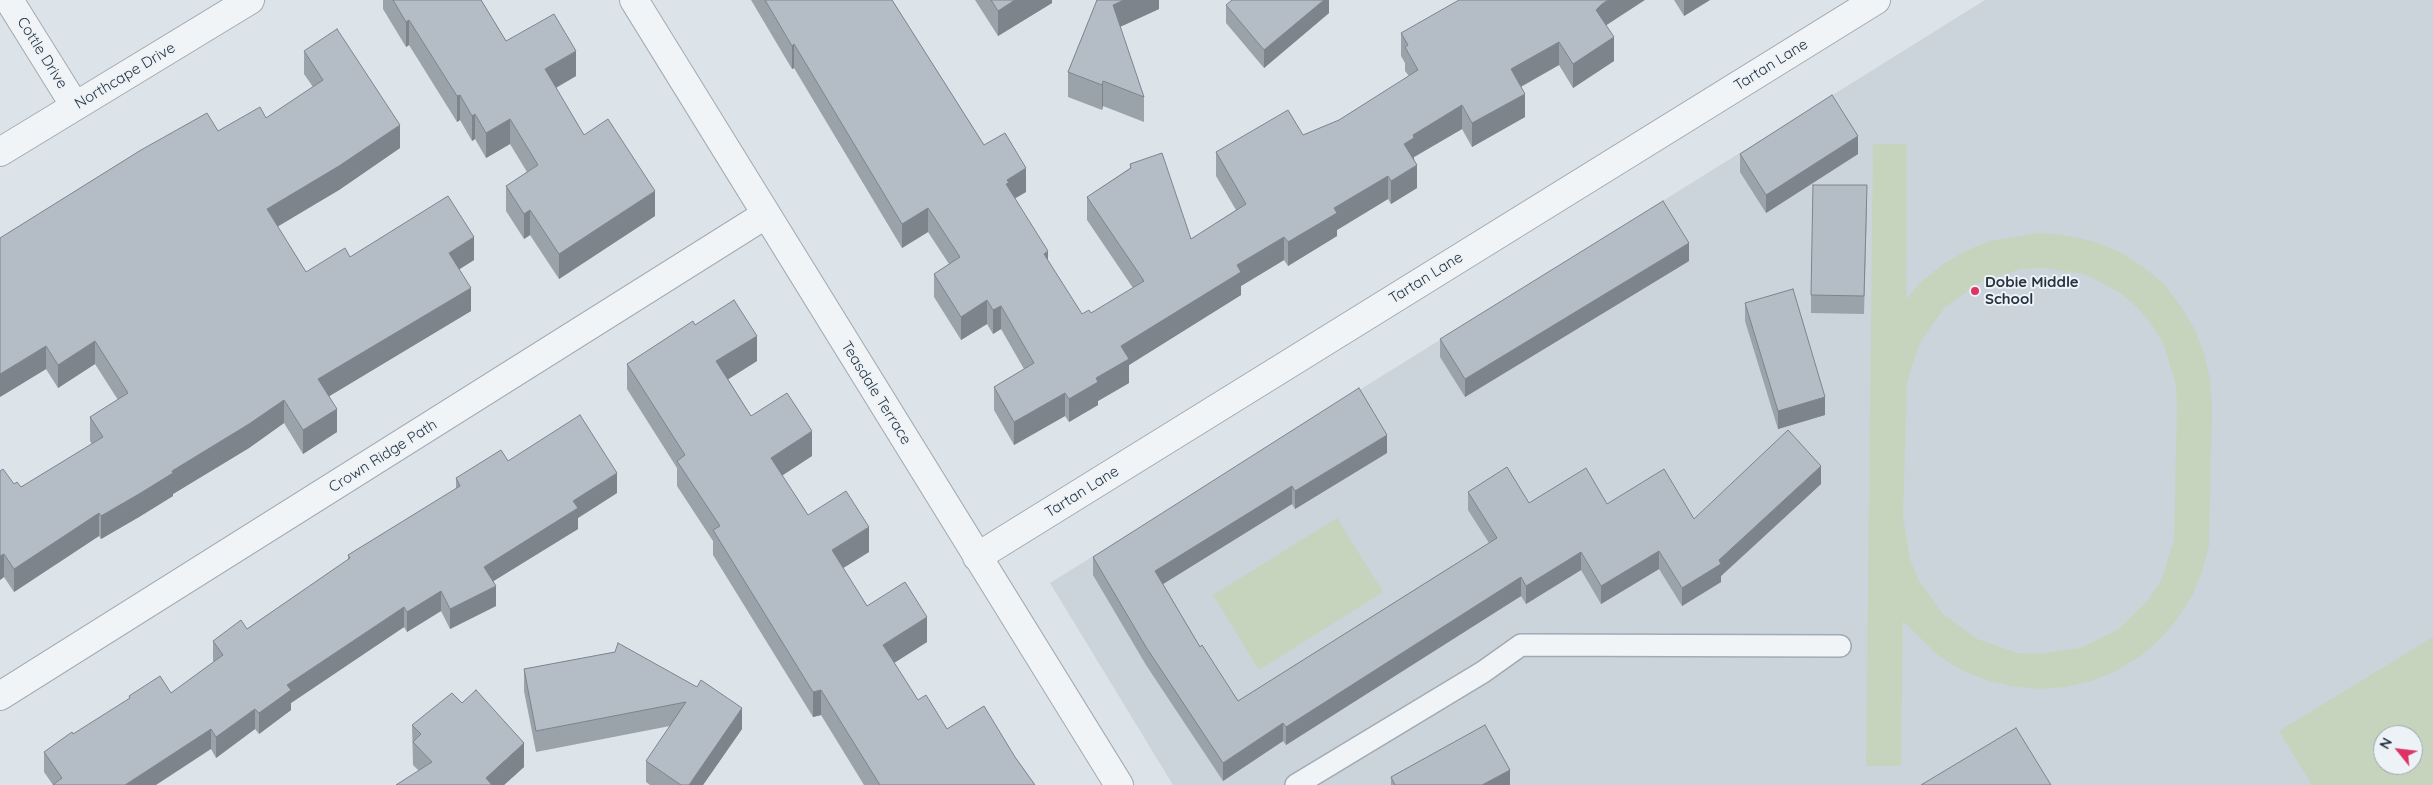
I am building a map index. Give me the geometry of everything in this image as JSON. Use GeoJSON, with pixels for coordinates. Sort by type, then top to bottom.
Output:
{"type":"FeatureCollection","features":[{"type":"Feature","properties":{"kind":"street","name":"Cottle Drive"},"geometry":{"type":"LineString","coordinates":[[9,0],[75,106]]}},
{"type":"Feature","properties":{"kind":"street","name":"Northcape Drive"},"geometry":{"type":"LineString","coordinates":[[0,152],[250,0]]}},
{"type":"Feature","properties":{"kind":"street","name":"Teasdale Terrace"},"geometry":{"type":"LineString","coordinates":[[634,0],[765,215],[1119,785]]}},
{"type":"Feature","properties":{"kind":"street","name":"Tartan Lane"},"geometry":{"type":"LineString","coordinates":[[977,557],[1876,0]]}},
{"type":"Feature","properties":{"kind":"street","name":"Crown Ridge Path"},"geometry":{"type":"LineString","coordinates":[[0,696],[765,215]]}},
{"type":"Feature","properties":{"kind":"lane"},"geometry":{"type":"LineString","coordinates":[[1296,785],[1483,672],[1521,644],[1840,646]]}},
{"type":"Feature","properties":{"kind":"shaded area","name":"Dobie Middle School"},"geometry":{"type":"Polygon","coordinates":[[[1985,0],[2433,0],[2433,785],[1173,785],[1050,583],[1985,0]]]}},
{"type":"Feature","properties":{"kind":"green space"},"geometry":{"type":"Polygon","coordinates":[[[1873,144],[1907,144],[1906,299],[1921,282],[1942,265],[1965,251],[1990,241],[2042,233],[2096,242],[2120,252],[2164,284],[2180,305],[2194,328],[2204,353],[2210,379],[2212,406],[2209,545],[2202,572],[2192,596],[2177,619],[2159,640],[2139,657],[2116,671],[2091,681],[2065,687],[2038,689],[2011,686],[1986,680],[1961,670],[1938,655],[1903,621],[1901,766],[1866,766],[1873,144]],[[2043,268],[2021,269],[1981,282],[1945,307],[1920,342],[1907,382],[1903,516],[1910,559],[1918,579],[1942,613],[1977,639],[2017,653],[2039,654],[2081,648],[2119,629],[2149,599],[2161,581],[2174,540],[2176,384],[2163,343],[2152,325],[2138,308],[2122,294],[2085,274],[2043,268]]]}},
{"type":"Feature","properties":{"kind":"green space"},"geometry":{"type":"Polygon","coordinates":[[[1337,518],[1383,592],[1259,670],[1213,595],[1337,518]]]}},
{"type":"Feature","properties":{"kind":"green space"},"geometry":{"type":"Polygon","coordinates":[[[2433,637],[2433,785],[2312,785],[2279,731],[2433,637]]]}},
{"type":"Feature","properties":{"kind":"building"},"geometry":{"type":"Polygon","coordinates":[[[393,0],[481,0],[506,41],[554,14],[576,51],[545,69],[584,135],[608,119],[655,191],[559,254],[530,210],[524,214],[506,186],[538,165],[510,119],[486,133],[475,114],[472,116],[460,95],[457,96],[409,20],[406,22],[393,0]]]}},
{"type":"Feature","properties":{"kind":"building"},"geometry":{"type":"Polygon","coordinates":[[[765,0],[892,0],[984,145],[1005,133],[1026,168],[1007,180],[1009,183],[1006,184],[1048,251],[1044,254],[1082,314],[1089,310],[1091,313],[1144,281],[1087,197],[1131,168],[1130,164],[1162,153],[1191,239],[1246,204],[1216,152],[1288,110],[1303,135],[1339,120],[1418,70],[1405,47],[1408,45],[1401,33],[1459,0],[1608,0],[1596,10],[1614,37],[1573,64],[1559,42],[1511,69],[1525,94],[1472,123],[1462,105],[1413,135],[1414,138],[1404,144],[1417,165],[1391,181],[1388,176],[1334,208],[1337,213],[1288,242],[1284,237],[1237,265],[1241,272],[1121,346],[1129,359],[1096,378],[1098,382],[1069,399],[1065,393],[1014,422],[994,387],[1034,363],[1001,306],[993,310],[987,300],[961,317],[934,274],[960,257],[928,208],[902,224],[794,44],[792,46],[765,0]]]}},
{"type":"Feature","properties":{"kind":"building"},"geometry":{"type":"Polygon","coordinates":[[[991,0],[1015,0],[998,11],[991,0]]]}},
{"type":"Feature","properties":{"kind":"building"},"geometry":{"type":"Polygon","coordinates":[[[1097,0],[1124,0],[1113,5],[1144,97],[1103,81],[1102,85],[1068,72],[1097,0]]]}},
{"type":"Feature","properties":{"kind":"building"},"geometry":{"type":"Polygon","coordinates":[[[1232,0],[1324,0],[1264,50],[1226,5],[1232,0]]]}},
{"type":"Feature","properties":{"kind":"building"},"geometry":{"type":"Polygon","coordinates":[[[337,29],[400,125],[339,166],[267,209],[306,272],[345,248],[350,257],[448,196],[474,237],[449,253],[471,288],[318,379],[337,409],[303,430],[284,400],[249,424],[172,471],[173,473],[101,516],[99,513],[14,569],[4,554],[0,556],[0,471],[3,469],[14,484],[17,482],[21,487],[103,437],[90,417],[128,393],[95,341],[58,365],[46,346],[0,374],[0,238],[141,150],[207,113],[218,131],[260,107],[266,118],[323,80],[304,51],[337,29]]]}},
{"type":"Feature","properties":{"kind":"building"},"geometry":{"type":"Polygon","coordinates":[[[1832,95],[1858,136],[1766,195],[1740,154],[1832,95]]]}},
{"type":"Feature","properties":{"kind":"building"},"geometry":{"type":"Polygon","coordinates":[[[1813,185],[1867,185],[1864,296],[1811,295],[1813,185]]]}},
{"type":"Feature","properties":{"kind":"building"},"geometry":{"type":"Polygon","coordinates":[[[1663,201],[1689,243],[1465,379],[1440,339],[1663,201]]]}},
{"type":"Feature","properties":{"kind":"building"},"geometry":{"type":"Polygon","coordinates":[[[1793,289],[1825,397],[1778,411],[1745,303],[1793,289]]]}},
{"type":"Feature","properties":{"kind":"building"},"geometry":{"type":"Polygon","coordinates":[[[734,300],[757,336],[716,361],[751,416],[787,393],[812,431],[771,458],[808,515],[846,491],[869,527],[832,550],[867,606],[905,582],[927,617],[883,645],[918,700],[926,695],[947,729],[984,706],[1015,757],[1035,785],[880,785],[821,690],[813,692],[713,530],[720,526],[677,461],[685,455],[627,364],[693,321],[695,325],[734,300]]]}},
{"type":"Feature","properties":{"kind":"building"},"geometry":{"type":"Polygon","coordinates":[[[1359,388],[1387,435],[1295,491],[1292,486],[1155,571],[1200,647],[1202,645],[1238,701],[1497,538],[1468,492],[1507,467],[1529,503],[1586,468],[1607,504],[1664,469],[1694,519],[1788,430],[1821,466],[1719,560],[1721,564],[1682,588],[1659,551],[1601,586],[1581,552],[1526,586],[1521,577],[1286,727],[1283,723],[1223,763],[1146,647],[1093,557],[1359,388]]]}},
{"type":"Feature","properties":{"kind":"building"},"geometry":{"type":"Polygon","coordinates":[[[580,415],[617,473],[573,501],[578,508],[484,567],[496,586],[450,609],[441,591],[407,612],[404,607],[287,685],[291,690],[259,713],[255,709],[216,737],[211,729],[125,785],[53,785],[62,778],[44,752],[72,732],[73,734],[130,698],[129,696],[160,676],[171,693],[223,655],[213,641],[241,620],[247,629],[350,558],[348,555],[460,486],[456,478],[501,450],[508,461],[580,415]]]}},
{"type":"Feature","properties":{"kind":"building"},"geometry":{"type":"Polygon","coordinates":[[[618,643],[697,687],[701,680],[742,708],[689,785],[681,785],[646,761],[686,702],[536,731],[524,669],[615,652],[618,643]]]}},
{"type":"Feature","properties":{"kind":"building"},"geometry":{"type":"Polygon","coordinates":[[[476,690],[524,743],[486,778],[492,785],[396,785],[432,762],[413,742],[421,734],[412,725],[452,693],[462,703],[476,690]]]}},
{"type":"Feature","properties":{"kind":"building"},"geometry":{"type":"Polygon","coordinates":[[[1485,725],[1510,770],[1482,785],[1395,785],[1391,777],[1485,725]]]}},
{"type":"Feature","properties":{"kind":"building"},"geometry":{"type":"Polygon","coordinates":[[[2016,728],[2051,785],[1921,785],[2016,728]]]}},
{"type":"Feature","properties":{"kind":"place","name":"Dobie Middle School"},"geometry":{"type":"Point","coordinates":[1975,291]}}]}
